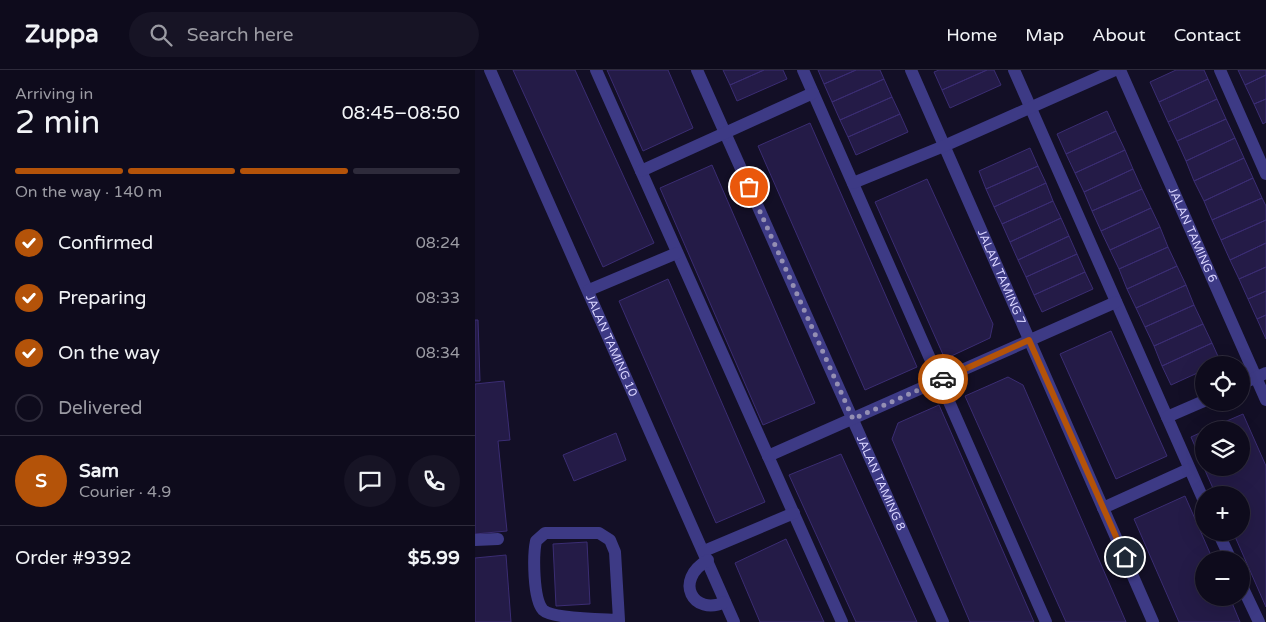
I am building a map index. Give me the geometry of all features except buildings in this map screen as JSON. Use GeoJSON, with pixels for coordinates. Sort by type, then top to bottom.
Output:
{"type":"FeatureCollection","features":[{"type":"Feature","properties":{"kind":"street","name":"JALAN TAMING 10"},"geometry":{"type":"LineString","coordinates":[[491,70],[734,622]]}},
{"type":"Feature","properties":{"kind":"street"},"geometry":{"type":"LineString","coordinates":[[596,70],[842,622]]}},
{"type":"Feature","properties":{"kind":"street","name":"JALAN TAMING 8"},"geometry":{"type":"LineString","coordinates":[[697,70],[943,622]]}},
{"type":"Feature","properties":{"kind":"street"},"geometry":{"type":"LineString","coordinates":[[803,70],[1046,622]]}},
{"type":"Feature","properties":{"kind":"street","name":"JALAN TAMING 7"},"geometry":{"type":"LineString","coordinates":[[911,70],[1153,622]]}},
{"type":"Feature","properties":{"kind":"street"},"geometry":{"type":"LineString","coordinates":[[1014,70],[1197,486]]}},
{"type":"Feature","properties":{"kind":"street"},"geometry":{"type":"LineString","coordinates":[[853,183],[944,146],[1115,70]]}},
{"type":"Feature","properties":{"kind":"street","name":"JALAN TAMING 6"},"geometry":{"type":"LineString","coordinates":[[1120,70],[1261,376],[1266,400]]}},
{"type":"Feature","properties":{"kind":"street"},"geometry":{"type":"LineString","coordinates":[[1220,70],[1266,174]]}},
{"type":"Feature","properties":{"kind":"street"},"geometry":{"type":"LineString","coordinates":[[641,171],[813,93]]}},
{"type":"Feature","properties":{"kind":"street"},"geometry":{"type":"LineString","coordinates":[[589,290],[677,253]]}},
{"type":"Feature","properties":{"kind":"street"},"geometry":{"type":"LineString","coordinates":[[768,456],[1116,302]]}},
{"type":"Feature","properties":{"kind":"street"},"geometry":{"type":"LineString","coordinates":[[1167,417],[1195,405]]}},
{"type":"Feature","properties":{"kind":"street"},"geometry":{"type":"LineString","coordinates":[[1103,508],[1189,469]]}},
{"type":"Feature","properties":{"kind":"street"},"geometry":{"type":"LineString","coordinates":[[725,602],[716,606],[709,606],[696,600],[689,587],[689,580],[693,571],[706,556],[794,513]]}},
{"type":"Feature","properties":{"kind":"street"},"geometry":{"type":"LineString","coordinates":[[545,533],[599,533],[610,540],[615,552],[619,621],[555,616],[543,610],[537,598],[535,540],[545,533]]}},
{"type":"Feature","properties":{"kind":"street"},"geometry":{"type":"LineString","coordinates":[[475,540],[498,539]]}},
{"type":"Feature","properties":{"kind":"street"},"geometry":{"type":"LineString","coordinates":[[1250,603],[1259,622]]}},
{"type":"Feature","properties":{"kind":"way so far"},"geometry":{"type":"LineString","coordinates":[[749,187],[853,419],[943,379]]}},
{"type":"Feature","properties":{"kind":"route"},"geometry":{"type":"LineString","coordinates":[[943,379],[1029,340],[1125,557]]}}]}
